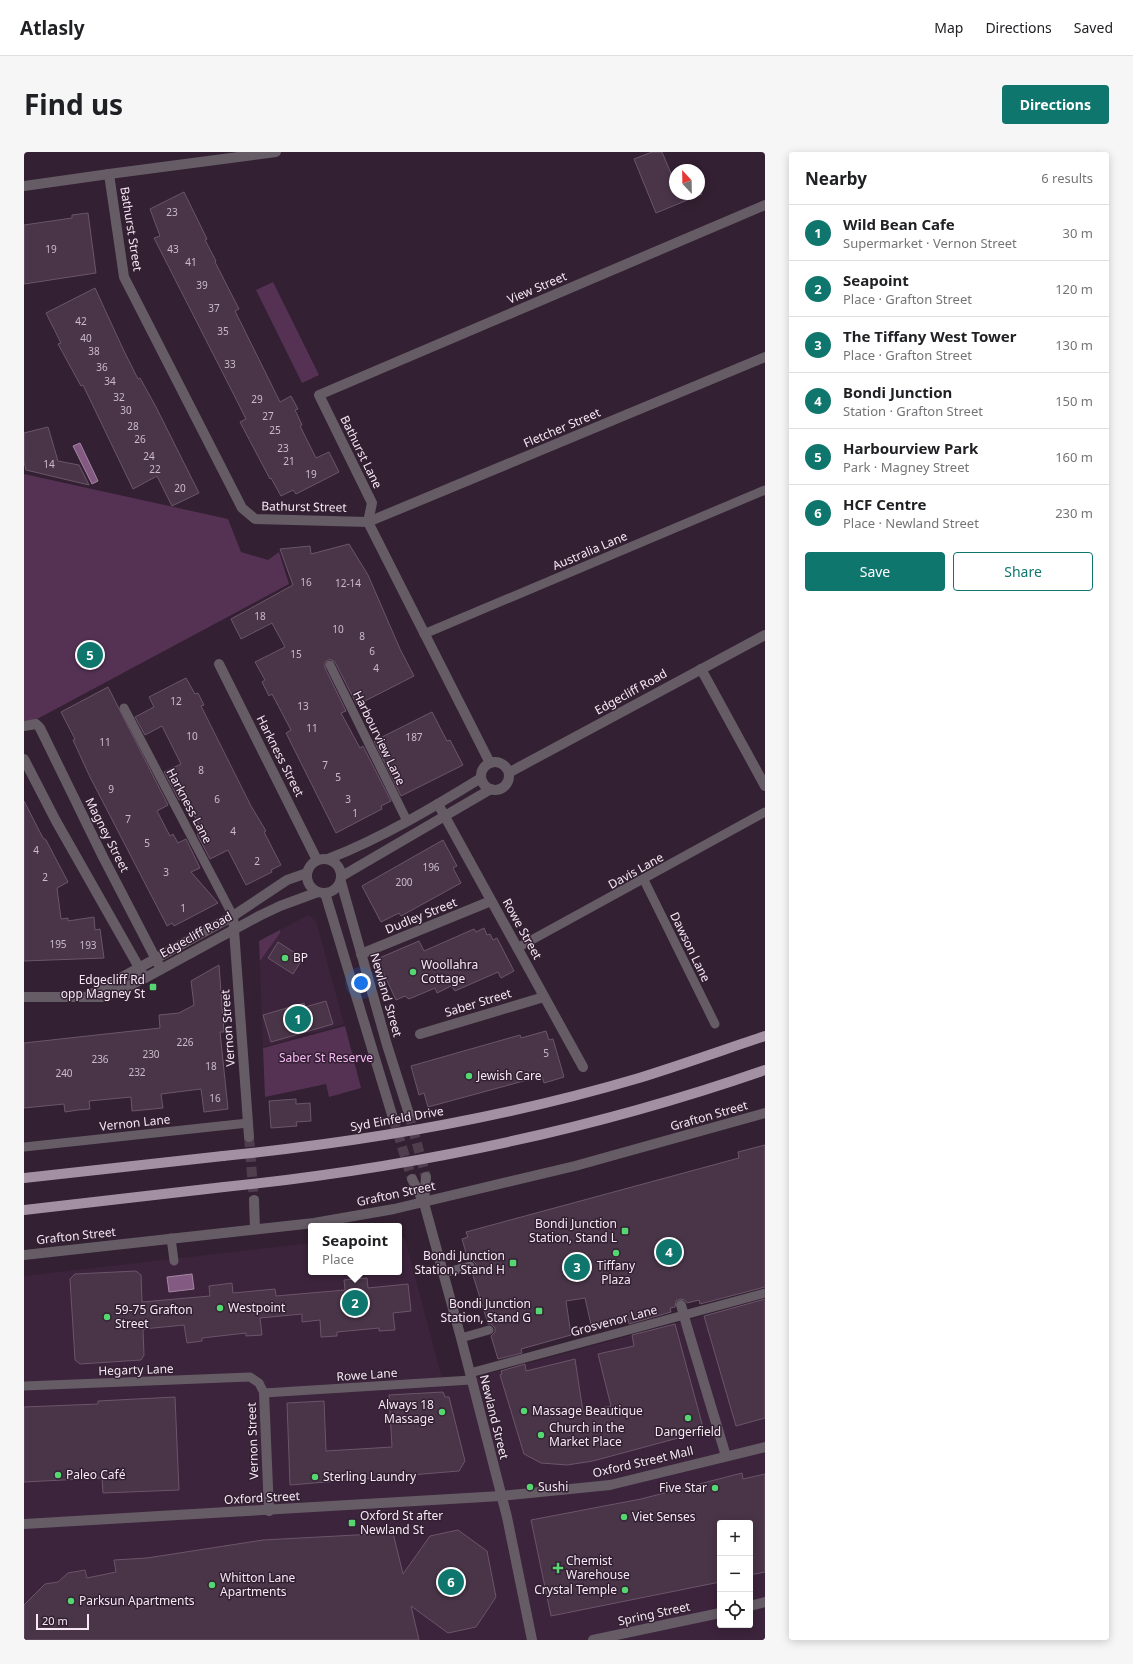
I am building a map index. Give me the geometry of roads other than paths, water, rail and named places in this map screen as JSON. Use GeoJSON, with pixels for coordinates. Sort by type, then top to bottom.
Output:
{"type":"FeatureCollection","features":[{"type":"Feature","properties":{"kind":"main road","name":"Syd Einfeld Drive"},"geometry":{"type":"LineString","coordinates":[[24,1178],[289,1149],[430,1127],[500,1112],[638,1078],[765,1036]]}},
{"type":"Feature","properties":{"kind":"main road"},"geometry":{"type":"LineString","coordinates":[[24,1210],[292,1180],[438,1158],[506,1144],[647,1108],[765,1070]]}},
{"type":"Feature","properties":{"kind":"street"},"geometry":{"type":"LineString","coordinates":[[24,186],[276,152]]}},
{"type":"Feature","properties":{"kind":"street","name":"Bathurst Street"},"geometry":{"type":"LineString","coordinates":[[109,174],[124,277],[242,508],[255,519],[368,522]]}},
{"type":"Feature","properties":{"kind":"street","name":"View Street"},"geometry":{"type":"LineString","coordinates":[[319,395],[765,206]]}},
{"type":"Feature","properties":{"kind":"street","name":"Fletcher Street"},"geometry":{"type":"LineString","coordinates":[[368,522],[765,357]]}},
{"type":"Feature","properties":{"kind":"street","name":"Bathurst Lane"},"geometry":{"type":"LineString","coordinates":[[319,395],[372,503],[368,522]]}},
{"type":"Feature","properties":{"kind":"street"},"geometry":{"type":"LineString","coordinates":[[368,522],[490,762]]}},
{"type":"Feature","properties":{"kind":"street","name":"Edgecliff Road"},"geometry":{"type":"LineString","coordinates":[[510,772],[765,635]]}},
{"type":"Feature","properties":{"kind":"street","name":"Harkness Street"},"geometry":{"type":"LineString","coordinates":[[219,664],[317,860]]}},
{"type":"Feature","properties":{"kind":"street"},"geometry":{"type":"LineString","coordinates":[[700,669],[765,786]]}},
{"type":"Feature","properties":{"kind":"street","name":"Magney Street"},"geometry":{"type":"LineString","coordinates":[[24,726],[36,724],[40,728],[103,857],[161,970]]}},
{"type":"Feature","properties":{"kind":"street"},"geometry":{"type":"LineString","coordinates":[[24,759],[56,821],[145,978]]}},
{"type":"Feature","properties":{"kind":"street"},"geometry":{"type":"LineString","coordinates":[[481,778],[438,804],[361,846],[328,859],[317,860],[308,867],[306,878],[310,887],[322,893],[335,890],[341,879],[444,815],[491,790],[504,788],[509,781],[510,772],[501,762],[490,762],[482,770],[481,778],[484,785],[491,790]]}},
{"type":"Feature","properties":{"kind":"street","name":"Rowe Street"},"geometry":{"type":"LineString","coordinates":[[438,804],[583,1067]]}},
{"type":"Feature","properties":{"kind":"street"},"geometry":{"type":"LineString","coordinates":[[328,859],[336,863],[341,879]]}},
{"type":"Feature","properties":{"kind":"street","name":"Edgecliff Road"},"geometry":{"type":"LineString","coordinates":[[87,997],[233,916],[287,880],[307,873]]}},
{"type":"Feature","properties":{"kind":"street","name":"Newland Street"},"geometry":{"type":"LineString","coordinates":[[341,879],[361,954],[408,1114]]}},
{"type":"Feature","properties":{"kind":"street"},"geometry":{"type":"LineString","coordinates":[[322,893],[393,1118]]}},
{"type":"Feature","properties":{"kind":"street","name":"Edgecliff Road"},"geometry":{"type":"LineString","coordinates":[[24,997],[105,997],[161,970],[234,929],[280,906],[322,893]]}},
{"type":"Feature","properties":{"kind":"street","name":"Dudley Street"},"geometry":{"type":"LineString","coordinates":[[361,954],[491,901]]}},
{"type":"Feature","properties":{"kind":"street","name":"Vernon Street"},"geometry":{"type":"LineString","coordinates":[[233,916],[249,1137]]}},
{"type":"Feature","properties":{"kind":"street","name":"Saber Street"},"geometry":{"type":"LineString","coordinates":[[420,1034],[544,997]]}},
{"type":"Feature","properties":{"kind":"street","name":"Grafton Street"},"geometry":{"type":"LineString","coordinates":[[314,1223],[424,1203],[684,1138],[765,1113]]}},
{"type":"Feature","properties":{"kind":"street","name":"Newland Street"},"geometry":{"type":"LineString","coordinates":[[424,1203],[426,1177]]}},
{"type":"Feature","properties":{"kind":"street","name":"Newland Street"},"geometry":{"type":"LineString","coordinates":[[412,1179],[424,1203],[461,1338],[508,1521],[532,1640]]}},
{"type":"Feature","properties":{"kind":"street"},"geometry":{"type":"LineString","coordinates":[[254,1200],[255,1229]]}},
{"type":"Feature","properties":{"kind":"street","name":"Grafton Street"},"geometry":{"type":"LineString","coordinates":[[24,1255],[308,1224]]}},
{"type":"Feature","properties":{"kind":"street"},"geometry":{"type":"LineString","coordinates":[[681,1305],[726,1456]]}},
{"type":"Feature","properties":{"kind":"street","name":"Vernon Street"},"geometry":{"type":"LineString","coordinates":[[264,1393],[269,1510]]}},
{"type":"Feature","properties":{"kind":"street","name":"Oxford Street Mall"},"geometry":{"type":"LineString","coordinates":[[501,1496],[610,1485],[765,1447]]}},
{"type":"Feature","properties":{"kind":"street","name":"Oxford Street"},"geometry":{"type":"LineString","coordinates":[[24,1524],[501,1496]]}},
{"type":"Feature","properties":{"kind":"street"},"geometry":{"type":"LineString","coordinates":[[753,1605],[765,1602]]}},
{"type":"Feature","properties":{"kind":"street","name":"Spring Street"},"geometry":{"type":"LineString","coordinates":[[593,1640],[717,1614]]}},
{"type":"Feature","properties":{"kind":"lane","name":"Australia Lane"},"geometry":{"type":"LineString","coordinates":[[424,634],[765,490]]}},
{"type":"Feature","properties":{"kind":"lane","name":"Harbourview Lane"},"geometry":{"type":"LineString","coordinates":[[330,665],[407,821]]}},
{"type":"Feature","properties":{"kind":"lane","name":"Harkness Lane"},"geometry":{"type":"LineString","coordinates":[[124,708],[233,916]]}},
{"type":"Feature","properties":{"kind":"lane","name":"Davis Lane"},"geometry":{"type":"LineString","coordinates":[[517,948],[644,880],[765,812]]}},
{"type":"Feature","properties":{"kind":"lane","name":"Dawson Lane"},"geometry":{"type":"LineString","coordinates":[[644,880],[715,1024]]}},
{"type":"Feature","properties":{"kind":"lane","name":"Vernon Lane"},"geometry":{"type":"LineString","coordinates":[[24,1147],[248,1123]]}},
{"type":"Feature","properties":{"kind":"lane"},"geometry":{"type":"LineString","coordinates":[[171,1238],[174,1262]]}},
{"type":"Feature","properties":{"kind":"lane"},"geometry":{"type":"LineString","coordinates":[[443,1273],[470,1266]]}},
{"type":"Feature","properties":{"kind":"lane","name":"Grosvenor Lane"},"geometry":{"type":"LineString","coordinates":[[470,1376],[765,1293]]}},
{"type":"Feature","properties":{"kind":"lane"},"geometry":{"type":"LineString","coordinates":[[461,1338],[489,1330]]}},
{"type":"Feature","properties":{"kind":"lane","name":"Rowe Lane"},"geometry":{"type":"LineString","coordinates":[[264,1393],[470,1376]]}},
{"type":"Feature","properties":{"kind":"lane","name":"Vernon Street"},"geometry":{"type":"LineString","coordinates":[[250,1377],[259,1383],[264,1393]]}},
{"type":"Feature","properties":{"kind":"lane","name":"Hegarty Lane"},"geometry":{"type":"LineString","coordinates":[[24,1386],[250,1377]]}},
{"type":"Feature","properties":{"kind":"tunnel"},"geometry":{"type":"LineString","coordinates":[[409,1114],[426,1177]]}},
{"type":"Feature","properties":{"kind":"tunnel"},"geometry":{"type":"LineString","coordinates":[[393,1118],[412,1179]]}},
{"type":"Feature","properties":{"kind":"tunnel"},"geometry":{"type":"LineString","coordinates":[[249,1137],[254,1200]]}},
{"type":"Feature","properties":{"kind":"place","name":"Harbourview Park"},"geometry":{"type":"Point","coordinates":[90,655]}},
{"type":"Feature","properties":{"kind":"place","name":"BP"},"geometry":{"type":"Point","coordinates":[285,958]}},
{"type":"Feature","properties":{"kind":"place","name":"Woollahra Cottage"},"geometry":{"type":"Point","coordinates":[413,972]}},
{"type":"Feature","properties":{"kind":"place","name":"Edgecliff Rd opp Magney St"},"geometry":{"type":"Point","coordinates":[153,987]}},
{"type":"Feature","properties":{"kind":"place","name":"Wild Bean Cafe"},"geometry":{"type":"Point","coordinates":[298,1019]}},
{"type":"Feature","properties":{"kind":"place","name":"Jewish Care"},"geometry":{"type":"Point","coordinates":[469,1076]}},
{"type":"Feature","properties":{"kind":"place","name":"Bondi Junction Station, Stand L"},"geometry":{"type":"Point","coordinates":[625,1231]}},
{"type":"Feature","properties":{"kind":"place","name":"Bondi Junction"},"geometry":{"type":"Point","coordinates":[669,1252]}},
{"type":"Feature","properties":{"kind":"place","name":"Tiffany Plaza"},"geometry":{"type":"Point","coordinates":[616,1253]}},
{"type":"Feature","properties":{"kind":"place","name":"Bondi Junction Station, Stand H"},"geometry":{"type":"Point","coordinates":[513,1263]}},
{"type":"Feature","properties":{"kind":"place","name":"The Tiffany West Tower"},"geometry":{"type":"Point","coordinates":[577,1267]}},
{"type":"Feature","properties":{"kind":"place","name":"Seapoint"},"geometry":{"type":"Point","coordinates":[355,1303]}},
{"type":"Feature","properties":{"kind":"place","name":"Westpoint"},"geometry":{"type":"Point","coordinates":[220,1308]}},
{"type":"Feature","properties":{"kind":"place","name":"Bondi Junction Station, Stand G"},"geometry":{"type":"Point","coordinates":[539,1311]}},
{"type":"Feature","properties":{"kind":"place","name":"59-75 Grafton Street"},"geometry":{"type":"Point","coordinates":[107,1317]}},
{"type":"Feature","properties":{"kind":"place","name":"Massage Beautique"},"geometry":{"type":"Point","coordinates":[524,1411]}},
{"type":"Feature","properties":{"kind":"place","name":"Always 18 Massage"},"geometry":{"type":"Point","coordinates":[442,1412]}},
{"type":"Feature","properties":{"kind":"place","name":"Dangerfield"},"geometry":{"type":"Point","coordinates":[688,1418]}},
{"type":"Feature","properties":{"kind":"place","name":"Church in the Market Place"},"geometry":{"type":"Point","coordinates":[541,1435]}},
{"type":"Feature","properties":{"kind":"place","name":"Paleo Café"},"geometry":{"type":"Point","coordinates":[58,1475]}},
{"type":"Feature","properties":{"kind":"place","name":"Sterling Laundry"},"geometry":{"type":"Point","coordinates":[315,1477]}},
{"type":"Feature","properties":{"kind":"place","name":"Sushi"},"geometry":{"type":"Point","coordinates":[530,1487]}},
{"type":"Feature","properties":{"kind":"place","name":"Five Star"},"geometry":{"type":"Point","coordinates":[715,1488]}},
{"type":"Feature","properties":{"kind":"place","name":"Viet Senses"},"geometry":{"type":"Point","coordinates":[624,1517]}},
{"type":"Feature","properties":{"kind":"place","name":"Oxford St after Newland St"},"geometry":{"type":"Point","coordinates":[352,1523]}},
{"type":"Feature","properties":{"kind":"place","name":"Chemist Warehouse"},"geometry":{"type":"Point","coordinates":[558,1568]}},
{"type":"Feature","properties":{"kind":"place","name":"HCF Centre"},"geometry":{"type":"Point","coordinates":[451,1582]}},
{"type":"Feature","properties":{"kind":"place","name":"Whitton Lane Apartments"},"geometry":{"type":"Point","coordinates":[212,1585]}},
{"type":"Feature","properties":{"kind":"place","name":"Crystal Temple"},"geometry":{"type":"Point","coordinates":[625,1590]}},
{"type":"Feature","properties":{"kind":"place","name":"Parksun Apartments"},"geometry":{"type":"Point","coordinates":[71,1601]}},
{"type":"Feature","properties":{"kind":"park label","name":"Saber St Reserve"},"geometry":{"type":"Point","coordinates":[326,1058]}}]}
